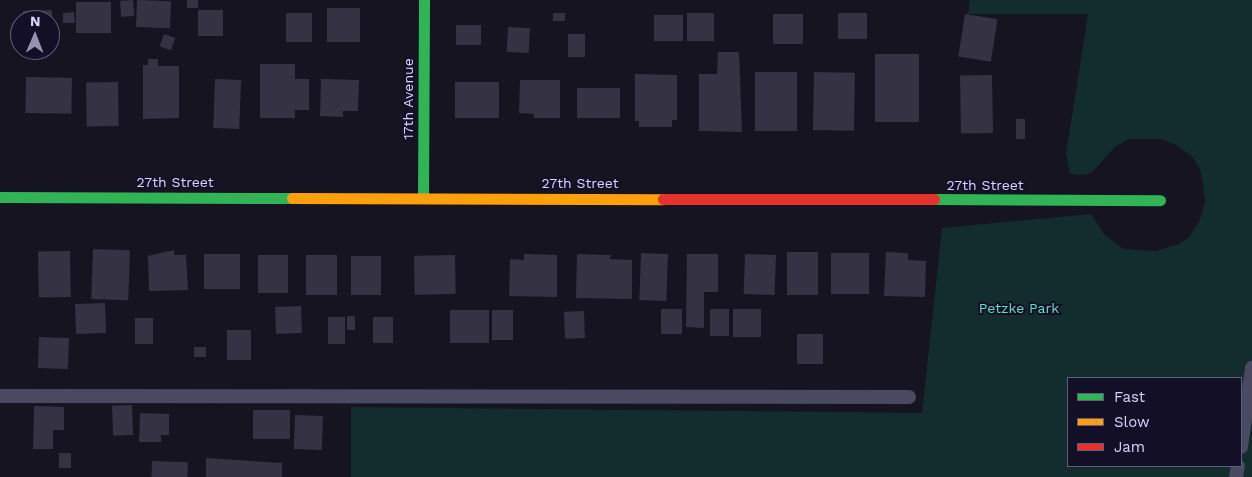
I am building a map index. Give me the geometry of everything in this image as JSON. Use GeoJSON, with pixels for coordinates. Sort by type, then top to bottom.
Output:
{"type":"FeatureCollection","features":[{"type":"Feature","properties":{"kind":"street","name":"17th Avenue"},"geometry":{"type":"LineString","coordinates":[[423,198],[424,0]]}},
{"type":"Feature","properties":{"kind":"street","name":"27th Street"},"geometry":{"type":"LineString","coordinates":[[0,197],[1160,200]]}},
{"type":"Feature","properties":{"kind":"lane"},"geometry":{"type":"LineString","coordinates":[[1242,440],[1252,368]]}},
{"type":"Feature","properties":{"kind":"lane"},"geometry":{"type":"LineString","coordinates":[[0,396],[909,397]]}},
{"type":"Feature","properties":{"kind":"green space","name":"Petzke Park"},"geometry":{"type":"Polygon","coordinates":[[[970,0],[1252,0],[1252,477],[351,477],[351,407],[922,413],[942,228],[1091,214],[1104,234],[1123,249],[1156,251],[1179,244],[1188,238],[1199,222],[1205,202],[1200,169],[1192,156],[1176,145],[1161,139],[1129,139],[1115,147],[1093,171],[1085,175],[1070,174],[1066,154],[1088,14],[968,14],[970,0]]]}},
{"type":"Feature","properties":{"kind":"building"},"geometry":{"type":"Polygon","coordinates":[[[133,0],[134,16],[121,17],[120,1],[133,0]]]}},
{"type":"Feature","properties":{"kind":"building"},"geometry":{"type":"Polygon","coordinates":[[[137,0],[171,1],[170,28],[136,27],[137,0]]]}},
{"type":"Feature","properties":{"kind":"building"},"geometry":{"type":"Polygon","coordinates":[[[187,0],[198,0],[198,8],[187,8],[187,0]]]}},
{"type":"Feature","properties":{"kind":"building"},"geometry":{"type":"Polygon","coordinates":[[[76,2],[111,2],[111,33],[76,33],[76,2]]]}},
{"type":"Feature","properties":{"kind":"building"},"geometry":{"type":"Polygon","coordinates":[[[327,8],[360,8],[360,42],[327,42],[327,8]]]}},
{"type":"Feature","properties":{"kind":"building"},"geometry":{"type":"Polygon","coordinates":[[[198,10],[223,10],[223,36],[198,36],[198,10]]]}},
{"type":"Feature","properties":{"kind":"building"},"geometry":{"type":"Polygon","coordinates":[[[74,12],[75,23],[63,23],[63,13],[74,12]]]}},
{"type":"Feature","properties":{"kind":"building"},"geometry":{"type":"Polygon","coordinates":[[[286,13],[312,13],[312,42],[286,42],[286,13]]]}},
{"type":"Feature","properties":{"kind":"building"},"geometry":{"type":"Polygon","coordinates":[[[553,13],[565,13],[565,21],[553,21],[553,13]]]}},
{"type":"Feature","properties":{"kind":"building"},"geometry":{"type":"Polygon","coordinates":[[[687,13],[714,13],[714,41],[687,41],[687,13]]]}},
{"type":"Feature","properties":{"kind":"building"},"geometry":{"type":"Polygon","coordinates":[[[838,13],[867,13],[867,39],[838,39],[838,13]]]}},
{"type":"Feature","properties":{"kind":"building"},"geometry":{"type":"Polygon","coordinates":[[[773,14],[803,14],[803,44],[773,44],[773,14]]]}},
{"type":"Feature","properties":{"kind":"building"},"geometry":{"type":"Polygon","coordinates":[[[965,14],[998,19],[991,62],[958,56],[965,14]]]}},
{"type":"Feature","properties":{"kind":"building"},"geometry":{"type":"Polygon","coordinates":[[[654,15],[683,15],[683,41],[654,41],[654,15]]]}},
{"type":"Feature","properties":{"kind":"building"},"geometry":{"type":"Polygon","coordinates":[[[456,25],[481,25],[481,45],[456,45],[456,25]]]}},
{"type":"Feature","properties":{"kind":"building"},"geometry":{"type":"Polygon","coordinates":[[[508,27],[530,28],[529,53],[507,52],[508,27]]]}},
{"type":"Feature","properties":{"kind":"building"},"geometry":{"type":"Polygon","coordinates":[[[164,34],[175,38],[171,50],[160,46],[164,34]]]}},
{"type":"Feature","properties":{"kind":"building"},"geometry":{"type":"Polygon","coordinates":[[[568,34],[585,34],[585,57],[568,57],[568,34]]]}},
{"type":"Feature","properties":{"kind":"building"},"geometry":{"type":"Polygon","coordinates":[[[718,52],[739,52],[742,132],[699,131],[699,74],[717,74],[718,52]]]}},
{"type":"Feature","properties":{"kind":"building"},"geometry":{"type":"Polygon","coordinates":[[[875,54],[919,54],[919,122],[875,122],[875,54]]]}},
{"type":"Feature","properties":{"kind":"building"},"geometry":{"type":"Polygon","coordinates":[[[148,59],[158,59],[158,66],[179,66],[179,118],[143,119],[143,65],[148,65],[148,59]]]}},
{"type":"Feature","properties":{"kind":"building"},"geometry":{"type":"Polygon","coordinates":[[[260,64],[295,64],[295,79],[309,79],[309,110],[295,110],[295,118],[260,118],[260,64]]]}},
{"type":"Feature","properties":{"kind":"building"},"geometry":{"type":"Polygon","coordinates":[[[755,72],[797,72],[797,131],[755,131],[755,72]]]}},
{"type":"Feature","properties":{"kind":"building"},"geometry":{"type":"Polygon","coordinates":[[[814,72],[855,73],[854,131],[813,130],[814,72]]]}},
{"type":"Feature","properties":{"kind":"building"},"geometry":{"type":"Polygon","coordinates":[[[635,74],[677,75],[677,120],[672,120],[672,127],[639,127],[639,121],[635,121],[635,74]]]}},
{"type":"Feature","properties":{"kind":"building"},"geometry":{"type":"Polygon","coordinates":[[[992,75],[993,133],[961,134],[960,76],[992,75]]]}},
{"type":"Feature","properties":{"kind":"building"},"geometry":{"type":"Polygon","coordinates":[[[26,77],[72,78],[71,114],[25,113],[26,77]]]}},
{"type":"Feature","properties":{"kind":"building"},"geometry":{"type":"Polygon","coordinates":[[[215,79],[241,80],[239,129],[213,128],[215,79]]]}},
{"type":"Feature","properties":{"kind":"building"},"geometry":{"type":"Polygon","coordinates":[[[321,79],[359,80],[358,111],[343,111],[343,117],[320,116],[321,79]]]}},
{"type":"Feature","properties":{"kind":"building"},"geometry":{"type":"Polygon","coordinates":[[[520,80],[560,80],[560,118],[534,118],[534,114],[519,113],[520,80]]]}},
{"type":"Feature","properties":{"kind":"building"},"geometry":{"type":"Polygon","coordinates":[[[118,82],[119,126],[87,127],[86,83],[118,82]]]}},
{"type":"Feature","properties":{"kind":"building"},"geometry":{"type":"Polygon","coordinates":[[[455,82],[499,82],[499,118],[455,118],[455,82]]]}},
{"type":"Feature","properties":{"kind":"building"},"geometry":{"type":"Polygon","coordinates":[[[577,88],[620,88],[620,118],[577,118],[577,88]]]}},
{"type":"Feature","properties":{"kind":"building"},"geometry":{"type":"Polygon","coordinates":[[[1016,119],[1025,119],[1025,139],[1016,139],[1016,119]]]}},
{"type":"Feature","properties":{"kind":"building"},"geometry":{"type":"Polygon","coordinates":[[[93,249],[130,250],[128,300],[91,299],[93,249]]]}},
{"type":"Feature","properties":{"kind":"building"},"geometry":{"type":"Polygon","coordinates":[[[174,250],[174,255],[186,255],[188,290],[149,291],[148,256],[174,250]]]}},
{"type":"Feature","properties":{"kind":"building"},"geometry":{"type":"Polygon","coordinates":[[[70,251],[71,297],[39,298],[38,252],[70,251]]]}},
{"type":"Feature","properties":{"kind":"building"},"geometry":{"type":"Polygon","coordinates":[[[787,252],[818,252],[818,295],[787,295],[787,252]]]}},
{"type":"Feature","properties":{"kind":"building"},"geometry":{"type":"Polygon","coordinates":[[[886,252],[908,253],[908,260],[926,261],[925,297],[884,296],[886,252]]]}},
{"type":"Feature","properties":{"kind":"building"},"geometry":{"type":"Polygon","coordinates":[[[641,253],[668,254],[666,301],[639,300],[641,253]]]}},
{"type":"Feature","properties":{"kind":"building"},"geometry":{"type":"Polygon","coordinates":[[[831,253],[869,253],[869,294],[831,294],[831,253]]]}},
{"type":"Feature","properties":{"kind":"building"},"geometry":{"type":"Polygon","coordinates":[[[204,254],[240,254],[240,289],[204,289],[204,254]]]}},
{"type":"Feature","properties":{"kind":"building"},"geometry":{"type":"Polygon","coordinates":[[[524,254],[557,255],[557,297],[509,296],[510,259],[524,260],[524,254]]]}},
{"type":"Feature","properties":{"kind":"building"},"geometry":{"type":"Polygon","coordinates":[[[577,254],[611,255],[610,259],[632,260],[632,299],[576,298],[577,254]]]}},
{"type":"Feature","properties":{"kind":"building"},"geometry":{"type":"Polygon","coordinates":[[[687,254],[718,254],[718,292],[704,292],[704,328],[686,327],[687,254]]]}},
{"type":"Feature","properties":{"kind":"building"},"geometry":{"type":"Polygon","coordinates":[[[745,254],[776,255],[775,295],[744,294],[745,254]]]}},
{"type":"Feature","properties":{"kind":"building"},"geometry":{"type":"Polygon","coordinates":[[[258,255],[288,255],[288,293],[258,293],[258,255]]]}},
{"type":"Feature","properties":{"kind":"building"},"geometry":{"type":"Polygon","coordinates":[[[306,255],[337,255],[337,295],[306,295],[306,255]]]}},
{"type":"Feature","properties":{"kind":"building"},"geometry":{"type":"Polygon","coordinates":[[[455,255],[456,294],[415,295],[414,256],[455,255]]]}},
{"type":"Feature","properties":{"kind":"building"},"geometry":{"type":"Polygon","coordinates":[[[351,256],[381,256],[381,295],[351,295],[351,256]]]}},
{"type":"Feature","properties":{"kind":"building"},"geometry":{"type":"Polygon","coordinates":[[[105,303],[106,333],[76,334],[75,304],[105,303]]]}},
{"type":"Feature","properties":{"kind":"building"},"geometry":{"type":"Polygon","coordinates":[[[301,306],[302,333],[276,334],[275,307],[301,306]]]}},
{"type":"Feature","properties":{"kind":"building"},"geometry":{"type":"Polygon","coordinates":[[[661,309],[682,309],[682,334],[661,334],[661,309]]]}},
{"type":"Feature","properties":{"kind":"building"},"geometry":{"type":"Polygon","coordinates":[[[710,309],[729,309],[729,336],[710,336],[710,309]]]}},
{"type":"Feature","properties":{"kind":"building"},"geometry":{"type":"Polygon","coordinates":[[[733,309],[761,309],[761,337],[733,337],[733,309]]]}},
{"type":"Feature","properties":{"kind":"building"},"geometry":{"type":"Polygon","coordinates":[[[450,310],[489,310],[489,343],[450,343],[450,310]]]}},
{"type":"Feature","properties":{"kind":"building"},"geometry":{"type":"Polygon","coordinates":[[[492,310],[513,310],[513,340],[492,340],[492,310]]]}},
{"type":"Feature","properties":{"kind":"building"},"geometry":{"type":"Polygon","coordinates":[[[584,311],[585,338],[565,339],[564,312],[584,311]]]}},
{"type":"Feature","properties":{"kind":"building"},"geometry":{"type":"Polygon","coordinates":[[[347,316],[355,316],[355,330],[347,330],[347,316]]]}},
{"type":"Feature","properties":{"kind":"building"},"geometry":{"type":"Polygon","coordinates":[[[328,317],[345,317],[345,344],[328,344],[328,317]]]}},
{"type":"Feature","properties":{"kind":"building"},"geometry":{"type":"Polygon","coordinates":[[[373,317],[393,317],[393,343],[373,343],[373,317]]]}},
{"type":"Feature","properties":{"kind":"building"},"geometry":{"type":"Polygon","coordinates":[[[135,318],[153,318],[153,344],[135,344],[135,318]]]}},
{"type":"Feature","properties":{"kind":"building"},"geometry":{"type":"Polygon","coordinates":[[[227,330],[251,330],[251,360],[227,360],[227,330]]]}},
{"type":"Feature","properties":{"kind":"building"},"geometry":{"type":"Polygon","coordinates":[[[797,334],[823,334],[823,364],[797,364],[797,334]]]}},
{"type":"Feature","properties":{"kind":"building"},"geometry":{"type":"Polygon","coordinates":[[[39,337],[69,338],[68,369],[38,368],[39,337]]]}},
{"type":"Feature","properties":{"kind":"building"},"geometry":{"type":"Polygon","coordinates":[[[194,347],[206,347],[206,357],[194,357],[194,347]]]}},
{"type":"Feature","properties":{"kind":"building"},"geometry":{"type":"Polygon","coordinates":[[[132,405],[133,435],[113,436],[112,406],[132,405]]]}},
{"type":"Feature","properties":{"kind":"building"},"geometry":{"type":"Polygon","coordinates":[[[34,406],[64,407],[64,430],[53,430],[53,449],[33,449],[34,406]]]}},
{"type":"Feature","properties":{"kind":"building"},"geometry":{"type":"Polygon","coordinates":[[[253,410],[290,410],[290,439],[253,439],[253,410]]]}},
{"type":"Feature","properties":{"kind":"building"},"geometry":{"type":"Polygon","coordinates":[[[140,413],[169,414],[169,435],[161,435],[161,442],[139,442],[140,413]]]}},
{"type":"Feature","properties":{"kind":"building"},"geometry":{"type":"Polygon","coordinates":[[[295,415],[323,416],[322,450],[294,449],[295,415]]]}},
{"type":"Feature","properties":{"kind":"building"},"geometry":{"type":"Polygon","coordinates":[[[59,453],[71,453],[71,468],[59,468],[59,453]]]}},
{"type":"Feature","properties":{"kind":"building"},"geometry":{"type":"Polygon","coordinates":[[[206,458],[282,463],[282,477],[206,477],[206,458]]]}},
{"type":"Feature","properties":{"kind":"building"},"geometry":{"type":"Polygon","coordinates":[[[152,461],[188,462],[187,477],[151,477],[152,461]]]}},
{"type":"Feature","properties":{"kind":"traffic: fast"},"geometry":{"type":"LineString","coordinates":[[423,198],[424,0]]}},
{"type":"Feature","properties":{"kind":"traffic: fast"},"geometry":{"type":"LineString","coordinates":[[0,197],[292,198]]}},
{"type":"Feature","properties":{"kind":"traffic: fast"},"geometry":{"type":"LineString","coordinates":[[934,199],[1160,200]]}},
{"type":"Feature","properties":{"kind":"traffic: slow"},"geometry":{"type":"LineString","coordinates":[[292,198],[663,199]]}},
{"type":"Feature","properties":{"kind":"traffic: jam"},"geometry":{"type":"LineString","coordinates":[[663,199],[934,199]]}}]}
